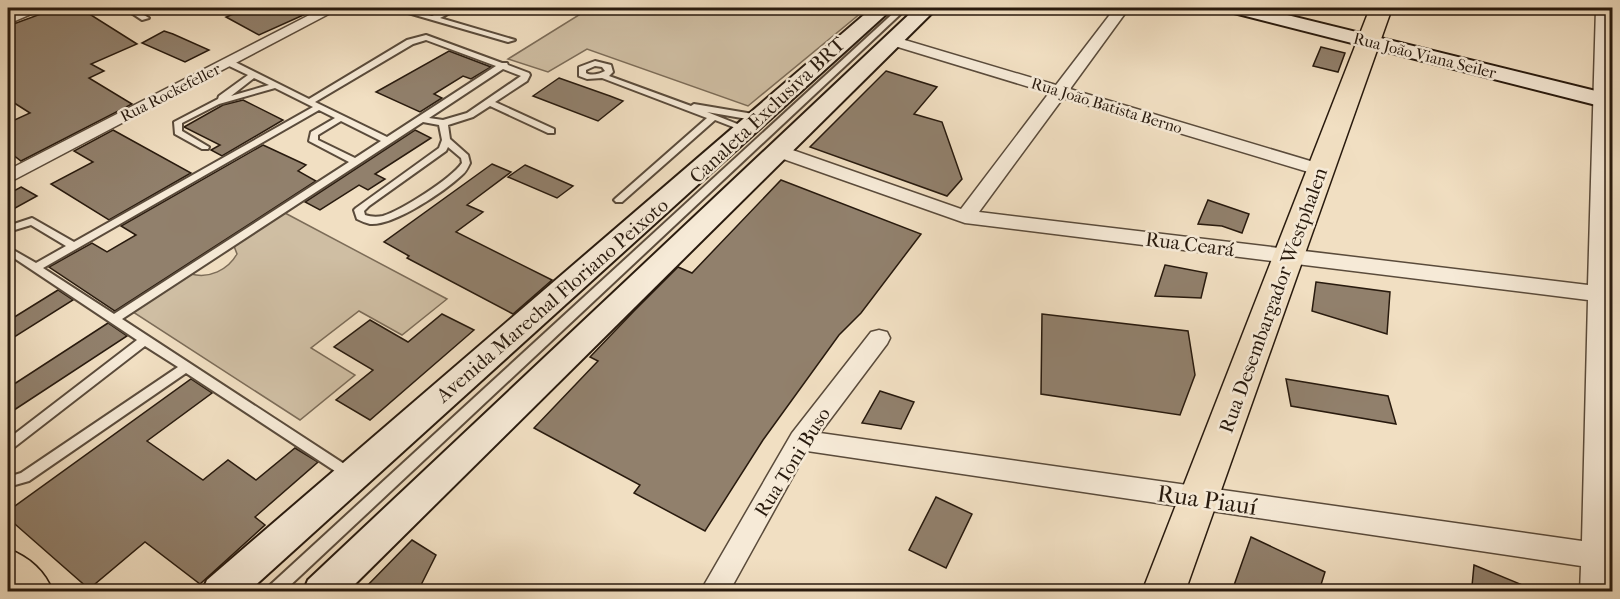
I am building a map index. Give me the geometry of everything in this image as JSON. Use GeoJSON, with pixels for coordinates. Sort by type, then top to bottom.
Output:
{"type":"FeatureCollection","features":[{"type":"Feature","properties":{"kind":"main road","name":"Rua Desembargador Westphalen"},"geometry":{"type":"LineString","coordinates":[[1163,591],[1381,8]]}},
{"type":"Feature","properties":{"kind":"main road"},"geometry":{"type":"LineString","coordinates":[[8,569],[32,591]]}},
{"type":"Feature","properties":{"kind":"street"},"geometry":{"type":"LineString","coordinates":[[8,20],[38,8]]}},
{"type":"Feature","properties":{"kind":"street","name":"Rua Rockefeller"},"geometry":{"type":"LineString","coordinates":[[8,177],[333,8]]}},
{"type":"Feature","properties":{"kind":"street","name":"Avenida Marechal Floriano Peixoto"},"geometry":{"type":"LineString","coordinates":[[220,591],[856,32],[927,8]]}},
{"type":"Feature","properties":{"kind":"street"},"geometry":{"type":"LineString","coordinates":[[966,217],[1122,8]]}},
{"type":"Feature","properties":{"kind":"street","name":"Rua João Viana Seiler"},"geometry":{"type":"LineString","coordinates":[[1237,8],[1607,100]]}},
{"type":"Feature","properties":{"kind":"street"},"geometry":{"type":"LineString","coordinates":[[1594,591],[1604,557],[1607,100],[1603,8]]}},
{"type":"Feature","properties":{"kind":"street","name":"Avenida Marechal Floriano Peixoto"},"geometry":{"type":"LineString","coordinates":[[321,591],[778,151],[888,23]]}},
{"type":"Feature","properties":{"kind":"street","name":"Rua João Batista Berno"},"geometry":{"type":"LineString","coordinates":[[888,23],[1060,91],[1321,170]]}},
{"type":"Feature","properties":{"kind":"street","name":"Rua Ceará"},"geometry":{"type":"LineString","coordinates":[[778,151],[966,217],[1612,295]]}},
{"type":"Feature","properties":{"kind":"street","name":"Rua Toni Buso"},"geometry":{"type":"LineString","coordinates":[[714,591],[801,440],[879,338]]}},
{"type":"Feature","properties":{"kind":"street","name":"Rua Piauí"},"geometry":{"type":"LineString","coordinates":[[801,440],[1604,557]]}},
{"type":"Feature","properties":{"kind":"lane"},"geometry":{"type":"LineString","coordinates":[[128,8],[146,18]]}},
{"type":"Feature","properties":{"kind":"lane"},"geometry":{"type":"LineString","coordinates":[[395,8],[511,40]]}},
{"type":"Feature","properties":{"kind":"lane"},"geometry":{"type":"LineString","coordinates":[[434,18],[453,8]]}},
{"type":"Feature","properties":{"kind":"lane","name":"Canaleta Exclusiva BRT"},"geometry":{"type":"LineString","coordinates":[[273,591],[903,8]]}},
{"type":"Feature","properties":{"kind":"lane"},"geometry":{"type":"LineString","coordinates":[[309,102],[410,42],[426,37],[526,75],[525,79],[470,115],[442,123],[423,119]]}},
{"type":"Feature","properties":{"kind":"lane"},"geometry":{"type":"LineString","coordinates":[[228,62],[388,141]]}},
{"type":"Feature","properties":{"kind":"lane"},"geometry":{"type":"LineString","coordinates":[[114,319],[504,65]]}},
{"type":"Feature","properties":{"kind":"lane"},"geometry":{"type":"LineString","coordinates":[[205,147],[178,132],[178,122],[216,102],[253,75]]}},
{"type":"Feature","properties":{"kind":"lane"},"geometry":{"type":"LineString","coordinates":[[603,76],[712,118],[752,124]]}},
{"type":"Feature","properties":{"kind":"lane"},"geometry":{"type":"LineString","coordinates":[[216,102],[275,86]]}},
{"type":"Feature","properties":{"kind":"lane"},"geometry":{"type":"LineString","coordinates":[[489,102],[550,131]]}},
{"type":"Feature","properties":{"kind":"lane"},"geometry":{"type":"LineString","coordinates":[[685,106],[722,110],[752,124]]}},
{"type":"Feature","properties":{"kind":"lane"},"geometry":{"type":"LineString","coordinates":[[35,268],[319,107]]}},
{"type":"Feature","properties":{"kind":"lane"},"geometry":{"type":"LineString","coordinates":[[341,118],[312,137],[313,141],[356,162]]}},
{"type":"Feature","properties":{"kind":"lane"},"geometry":{"type":"LineString","coordinates":[[619,200],[712,118]]}},
{"type":"Feature","properties":{"kind":"lane"},"geometry":{"type":"LineString","coordinates":[[442,123],[446,140],[443,149],[436,157],[366,204],[359,210],[360,217],[367,222],[381,222],[399,214],[460,172],[466,163],[465,157],[446,140]]}},
{"type":"Feature","properties":{"kind":"lane"},"geometry":{"type":"LineString","coordinates":[[8,229],[32,221],[74,246]]}},
{"type":"Feature","properties":{"kind":"lane"},"geometry":{"type":"LineString","coordinates":[[8,250],[352,475]]}},
{"type":"Feature","properties":{"kind":"lane"},"geometry":{"type":"LineString","coordinates":[[8,445],[145,340]]}},
{"type":"Feature","properties":{"kind":"lane"},"geometry":{"type":"LineString","coordinates":[[8,482],[25,477],[186,368]]}},
{"type":"Feature","properties":{"kind":"shaded area"},"geometry":{"type":"Polygon","coordinates":[[[590,8],[867,8],[748,106],[587,49],[548,72],[508,59],[590,8]]]}},
{"type":"Feature","properties":{"kind":"shaded area"},"geometry":{"type":"Polygon","coordinates":[[[285,213],[447,299],[402,335],[359,311],[311,348],[355,375],[300,420],[133,312],[191,274],[205,275],[223,269],[237,254],[234,246],[285,213]]]}},
{"type":"Feature","properties":{"kind":"building"},"geometry":{"type":"Polygon","coordinates":[[[57,8],[80,8],[137,44],[91,64],[104,71],[89,78],[132,104],[21,161],[8,151],[8,123],[30,113],[8,99],[8,26],[57,8]]]}},
{"type":"Feature","properties":{"kind":"building"},"geometry":{"type":"Polygon","coordinates":[[[248,8],[319,8],[259,35],[226,17],[248,8]]]}},
{"type":"Feature","properties":{"kind":"building"},"geometry":{"type":"Polygon","coordinates":[[[164,31],[209,50],[185,62],[142,43],[164,31]]]}},
{"type":"Feature","properties":{"kind":"building"},"geometry":{"type":"Polygon","coordinates":[[[1321,47],[1345,53],[1338,72],[1313,66],[1321,47]]]}},
{"type":"Feature","properties":{"kind":"building"},"geometry":{"type":"Polygon","coordinates":[[[449,51],[491,67],[471,79],[463,76],[434,94],[442,98],[420,112],[376,92],[449,51]]]}},
{"type":"Feature","properties":{"kind":"building"},"geometry":{"type":"Polygon","coordinates":[[[886,71],[937,87],[914,114],[942,122],[962,179],[947,196],[810,147],[886,71]]]}},
{"type":"Feature","properties":{"kind":"building"},"geometry":{"type":"Polygon","coordinates":[[[559,78],[623,101],[598,121],[533,96],[559,78]]]}},
{"type":"Feature","properties":{"kind":"building"},"geometry":{"type":"Polygon","coordinates":[[[243,100],[283,120],[222,156],[211,150],[220,145],[184,127],[223,105],[243,100]]]}},
{"type":"Feature","properties":{"kind":"building"},"geometry":{"type":"Polygon","coordinates":[[[113,130],[191,173],[109,220],[51,184],[93,162],[74,151],[113,130]]]}},
{"type":"Feature","properties":{"kind":"building"},"geometry":{"type":"Polygon","coordinates":[[[415,130],[431,138],[375,174],[385,179],[368,190],[359,185],[320,210],[305,202],[415,130]]]}},
{"type":"Feature","properties":{"kind":"building"},"geometry":{"type":"Polygon","coordinates":[[[263,145],[306,165],[298,171],[316,181],[115,311],[49,267],[92,243],[107,252],[136,235],[121,226],[263,145]]]}},
{"type":"Feature","properties":{"kind":"building"},"geometry":{"type":"Polygon","coordinates":[[[492,164],[511,172],[467,205],[483,212],[456,232],[552,280],[513,314],[407,258],[409,256],[384,242],[492,164]]]}},
{"type":"Feature","properties":{"kind":"building"},"geometry":{"type":"Polygon","coordinates":[[[525,165],[573,186],[557,198],[508,177],[525,165]]]}},
{"type":"Feature","properties":{"kind":"building"},"geometry":{"type":"Polygon","coordinates":[[[781,180],[921,234],[861,313],[839,335],[763,440],[705,531],[634,493],[640,485],[534,428],[598,361],[590,357],[634,311],[678,267],[692,273],[781,180]]]}},
{"type":"Feature","properties":{"kind":"building"},"geometry":{"type":"Polygon","coordinates":[[[21,187],[37,196],[8,212],[8,194],[21,187]]]}},
{"type":"Feature","properties":{"kind":"building"},"geometry":{"type":"Polygon","coordinates":[[[1208,200],[1249,214],[1242,233],[1222,226],[1198,224],[1208,200]]]}},
{"type":"Feature","properties":{"kind":"building"},"geometry":{"type":"Polygon","coordinates":[[[1165,265],[1207,273],[1201,298],[1155,296],[1165,265]]]}},
{"type":"Feature","properties":{"kind":"building"},"geometry":{"type":"Polygon","coordinates":[[[1316,282],[1390,292],[1387,334],[1312,311],[1316,282]]]}},
{"type":"Feature","properties":{"kind":"building"},"geometry":{"type":"Polygon","coordinates":[[[58,290],[73,300],[8,341],[8,321],[58,290]]]}},
{"type":"Feature","properties":{"kind":"building"},"geometry":{"type":"Polygon","coordinates":[[[442,314],[474,330],[370,420],[336,400],[373,370],[334,347],[370,320],[408,342],[442,314]]]}},
{"type":"Feature","properties":{"kind":"building"},"geometry":{"type":"Polygon","coordinates":[[[1042,314],[1188,331],[1195,375],[1180,415],[1041,394],[1042,314]]]}},
{"type":"Feature","properties":{"kind":"building"},"geometry":{"type":"Polygon","coordinates":[[[108,323],[127,336],[8,414],[8,388],[108,323]]]}},
{"type":"Feature","properties":{"kind":"building"},"geometry":{"type":"Polygon","coordinates":[[[191,379],[212,393],[147,441],[203,480],[228,460],[256,480],[295,448],[318,462],[255,517],[265,525],[200,584],[145,542],[89,589],[8,518],[8,511],[191,379]]]}},
{"type":"Feature","properties":{"kind":"building"},"geometry":{"type":"Polygon","coordinates":[[[1286,379],[1388,396],[1396,424],[1291,406],[1286,379]]]}},
{"type":"Feature","properties":{"kind":"building"},"geometry":{"type":"Polygon","coordinates":[[[880,391],[914,402],[901,429],[862,423],[880,391]]]}},
{"type":"Feature","properties":{"kind":"building"},"geometry":{"type":"Polygon","coordinates":[[[936,497],[972,514],[946,568],[909,550],[936,497]]]}},
{"type":"Feature","properties":{"kind":"building"},"geometry":{"type":"Polygon","coordinates":[[[1251,537],[1325,572],[1319,591],[1232,591],[1251,537]]]}},
{"type":"Feature","properties":{"kind":"building"},"geometry":{"type":"Polygon","coordinates":[[[412,540],[436,555],[418,591],[362,591],[412,540]]]}},
{"type":"Feature","properties":{"kind":"building"},"geometry":{"type":"Polygon","coordinates":[[[1474,565],[1537,591],[1484,591],[1472,586],[1474,565]]]}}]}
